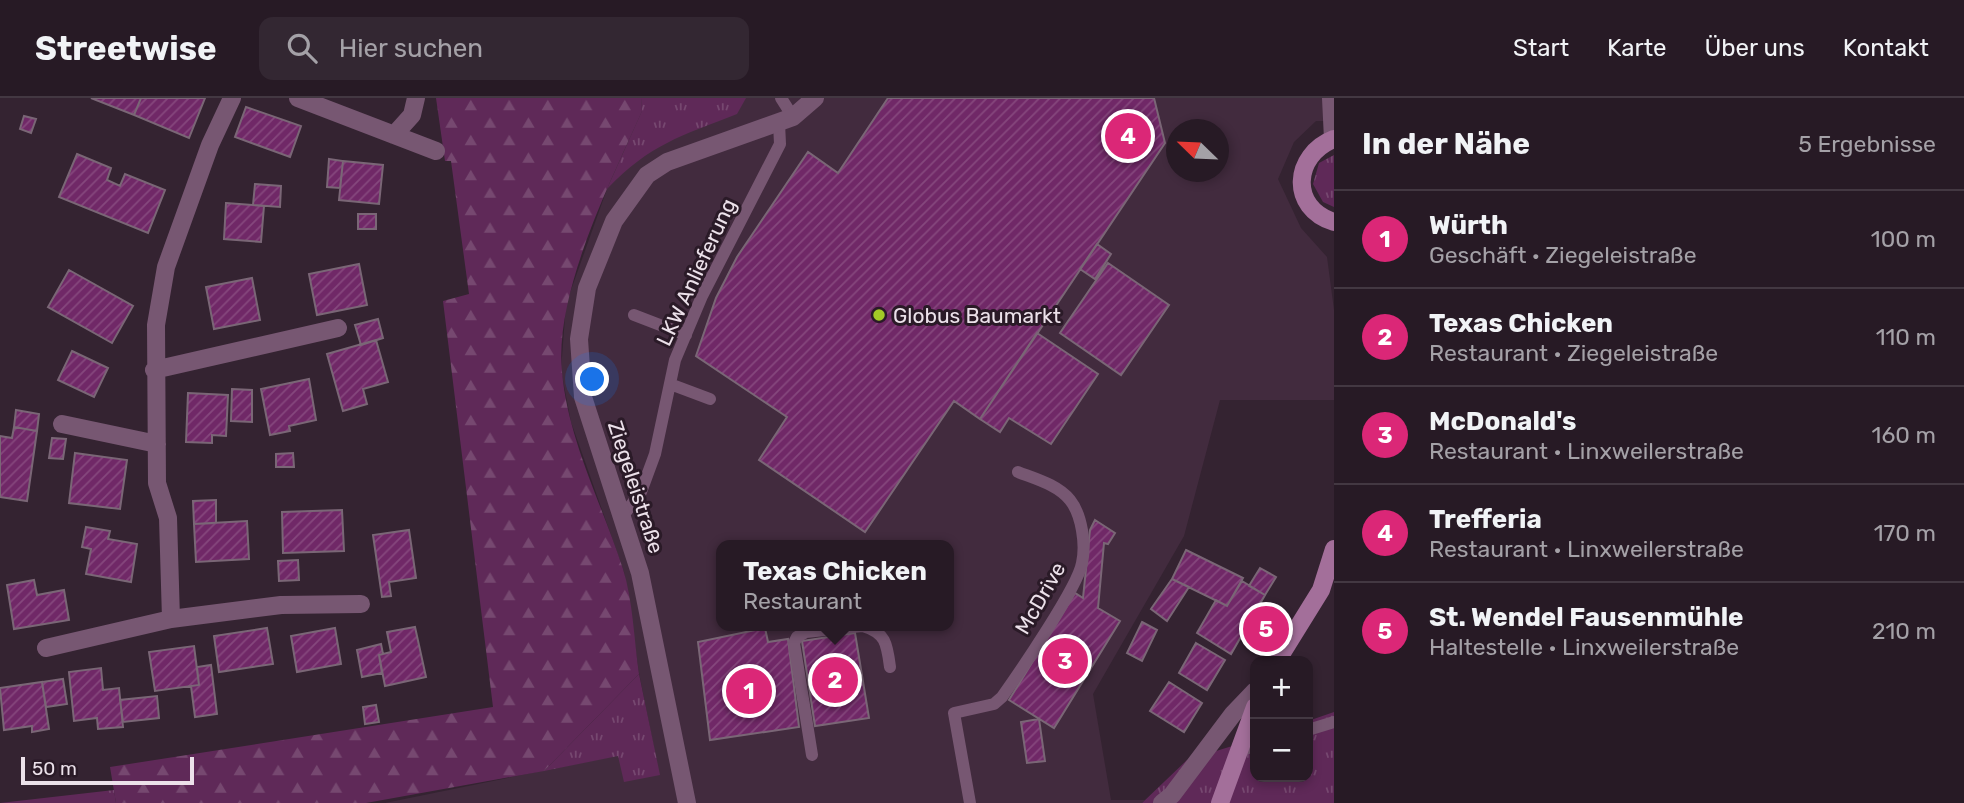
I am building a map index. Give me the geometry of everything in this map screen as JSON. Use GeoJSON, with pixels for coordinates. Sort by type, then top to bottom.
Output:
{"type":"FeatureCollection","features":[{"type":"Feature","properties":{"kind":"main road"},"geometry":{"type":"LineString","coordinates":[[1333,139],[1311,154],[1301,178],[1307,203],[1315,213],[1334,222]]}},
{"type":"Feature","properties":{"kind":"main road"},"geometry":{"type":"LineString","coordinates":[[1280,656],[1321,590],[1334,549]]}},
{"type":"Feature","properties":{"kind":"main road"},"geometry":{"type":"LineString","coordinates":[[1220,803],[1247,749],[1253,719]]}},
{"type":"Feature","properties":{"kind":"street"},"geometry":{"type":"LineString","coordinates":[[172,619],[168,518],[157,483],[154,370],[156,325],[166,267],[210,145],[232,98]]}},
{"type":"Feature","properties":{"kind":"street"},"geometry":{"type":"LineString","coordinates":[[298,98],[436,151]]}},
{"type":"Feature","properties":{"kind":"street"},"geometry":{"type":"LineString","coordinates":[[394,135],[412,115],[416,98]]}},
{"type":"Feature","properties":{"kind":"street","name":"Ziegeleistraße"},"geometry":{"type":"LineString","coordinates":[[687,803],[640,573],[583,397],[579,339],[587,288],[614,221],[647,175],[667,162],[786,120],[815,98]]}},
{"type":"Feature","properties":{"kind":"street"},"geometry":{"type":"LineString","coordinates":[[1331,98],[1333,139]]}},
{"type":"Feature","properties":{"kind":"street"},"geometry":{"type":"LineString","coordinates":[[154,370],[338,328]]}},
{"type":"Feature","properties":{"kind":"street"},"geometry":{"type":"LineString","coordinates":[[62,424],[157,444]]}},
{"type":"Feature","properties":{"kind":"street"},"geometry":{"type":"LineString","coordinates":[[46,648],[172,619],[281,605],[361,604]]}},
{"type":"Feature","properties":{"kind":"street"},"geometry":{"type":"LineString","coordinates":[[1162,803],[1172,795],[1233,714],[1250,696]]}},
{"type":"Feature","properties":{"kind":"lane"},"geometry":{"type":"LineString","coordinates":[[781,98],[786,120]]}},
{"type":"Feature","properties":{"kind":"lane","name":"LKW Anlieferung"},"geometry":{"type":"LineString","coordinates":[[622,517],[641,492],[655,454],[670,384],[702,296],[780,144],[786,120]]}},
{"type":"Feature","properties":{"kind":"lane"},"geometry":{"type":"LineString","coordinates":[[634,315],[686,335]]}},
{"type":"Feature","properties":{"kind":"lane"},"geometry":{"type":"LineString","coordinates":[[670,384],[710,399]]}},
{"type":"Feature","properties":{"kind":"lane","name":"McDrive"},"geometry":{"type":"LineString","coordinates":[[966,784],[954,713],[994,704],[1008,689],[1074,583],[1083,561],[1082,535],[1072,502],[1052,486],[1018,472]]}},
{"type":"Feature","properties":{"kind":"lane"},"geometry":{"type":"LineString","coordinates":[[812,755],[794,643],[797,636],[816,631]]}},
{"type":"Feature","properties":{"kind":"lane"},"geometry":{"type":"LineString","coordinates":[[879,631],[886,642],[890,667]]}},
{"type":"Feature","properties":{"kind":"lane"},"geometry":{"type":"LineString","coordinates":[[1313,728],[1334,722]]}},
{"type":"Feature","properties":{"kind":"lane"},"geometry":{"type":"LineString","coordinates":[[959,803],[966,784]]}},
{"type":"Feature","properties":{"kind":"lane"},"geometry":{"type":"LineString","coordinates":[[966,784],[970,803]]}},
{"type":"Feature","properties":{"kind":"shaded area"},"geometry":{"type":"Polygon","coordinates":[[[566,98],[1334,98],[1334,121],[1316,121],[1294,142],[1278,179],[1301,228],[1327,257],[1334,310],[1334,400],[1220,400],[1184,536],[1093,694],[1111,800],[1145,800],[1142,803],[385,803],[654,748],[639,673],[624,572],[571,422],[561,370],[566,304],[607,189],[566,98]]]}},
{"type":"Feature","properties":{"kind":"green space"},"geometry":{"type":"Polygon","coordinates":[[[436,98],[641,98],[642,111],[601,204],[575,274],[562,341],[565,397],[578,447],[623,569],[631,607],[639,674],[544,771],[366,803],[116,803],[110,767],[493,707],[443,301],[469,294],[451,161],[445,161],[436,98]]]}},
{"type":"Feature","properties":{"kind":"green space"},"geometry":{"type":"Polygon","coordinates":[[[641,98],[746,98],[737,114],[652,151],[607,189],[642,111],[641,98]]]}},
{"type":"Feature","properties":{"kind":"green space"},"geometry":{"type":"Polygon","coordinates":[[[1334,155],[1334,207],[1323,202],[1313,184],[1319,163],[1334,155]]]}},
{"type":"Feature","properties":{"kind":"green space"},"geometry":{"type":"Polygon","coordinates":[[[639,674],[660,775],[624,782],[618,756],[544,771],[639,674]]]}},
{"type":"Feature","properties":{"kind":"green space"},"geometry":{"type":"Polygon","coordinates":[[[1334,712],[1334,803],[1142,803],[1187,760],[1250,741],[1250,782],[1313,782],[1313,719],[1334,712]]]}},
{"type":"Feature","properties":{"kind":"green space"},"geometry":{"type":"Polygon","coordinates":[[[114,790],[116,803],[0,803],[114,790]]]}},
{"type":"Feature","properties":{"kind":"building"},"geometry":{"type":"Polygon","coordinates":[[[91,98],[141,98],[134,115],[91,98]]]}},
{"type":"Feature","properties":{"kind":"building"},"geometry":{"type":"Polygon","coordinates":[[[141,98],[205,98],[189,138],[134,115],[141,98]]]}},
{"type":"Feature","properties":{"kind":"building","name":"Globus Baumarkt"},"geometry":{"type":"Polygon","coordinates":[[[888,98],[1154,98],[1165,143],[980,419],[954,401],[865,532],[759,460],[787,417],[696,356],[716,298],[737,257],[808,152],[838,173],[888,98]]]}},
{"type":"Feature","properties":{"kind":"building"},"geometry":{"type":"Polygon","coordinates":[[[246,107],[301,126],[290,157],[235,137],[246,107]]]}},
{"type":"Feature","properties":{"kind":"building"},"geometry":{"type":"Polygon","coordinates":[[[24,116],[36,119],[31,133],[20,129],[24,116]]]}},
{"type":"Feature","properties":{"kind":"building"},"geometry":{"type":"Polygon","coordinates":[[[77,154],[111,168],[107,180],[120,186],[125,174],[165,190],[148,233],[59,197],[77,154]]]}},
{"type":"Feature","properties":{"kind":"building"},"geometry":{"type":"Polygon","coordinates":[[[329,159],[343,161],[340,188],[327,187],[329,159]]]}},
{"type":"Feature","properties":{"kind":"building"},"geometry":{"type":"Polygon","coordinates":[[[343,161],[383,165],[379,204],[339,200],[343,161]]]}},
{"type":"Feature","properties":{"kind":"building"},"geometry":{"type":"Polygon","coordinates":[[[255,184],[281,186],[280,207],[253,205],[255,184]]]}},
{"type":"Feature","properties":{"kind":"building"},"geometry":{"type":"Polygon","coordinates":[[[226,203],[264,206],[261,242],[224,239],[226,203]]]}},
{"type":"Feature","properties":{"kind":"building"},"geometry":{"type":"Polygon","coordinates":[[[358,214],[376,214],[376,229],[358,229],[358,214]]]}},
{"type":"Feature","properties":{"kind":"building"},"geometry":{"type":"Polygon","coordinates":[[[1097,244],[1111,254],[1095,279],[1080,269],[1097,244]]]}},
{"type":"Feature","properties":{"kind":"building"},"geometry":{"type":"Polygon","coordinates":[[[1108,263],[1169,305],[1121,375],[1060,333],[1108,263]]]}},
{"type":"Feature","properties":{"kind":"building"},"geometry":{"type":"Polygon","coordinates":[[[359,264],[367,305],[317,315],[309,274],[359,264]]]}},
{"type":"Feature","properties":{"kind":"building"},"geometry":{"type":"Polygon","coordinates":[[[69,270],[133,306],[112,343],[48,307],[69,270]]]}},
{"type":"Feature","properties":{"kind":"building"},"geometry":{"type":"Polygon","coordinates":[[[252,278],[260,320],[214,329],[206,287],[252,278]]]}},
{"type":"Feature","properties":{"kind":"building"},"geometry":{"type":"Polygon","coordinates":[[[378,319],[383,338],[361,345],[355,325],[378,319]]]}},
{"type":"Feature","properties":{"kind":"building"},"geometry":{"type":"Polygon","coordinates":[[[1037,333],[1098,374],[1051,444],[1009,418],[1000,432],[980,419],[1037,333]]]}},
{"type":"Feature","properties":{"kind":"building"},"geometry":{"type":"Polygon","coordinates":[[[376,340],[388,382],[363,389],[367,404],[343,411],[327,354],[376,340]]]}},
{"type":"Feature","properties":{"kind":"building"},"geometry":{"type":"Polygon","coordinates":[[[72,351],[108,368],[94,397],[58,380],[72,351]]]}},
{"type":"Feature","properties":{"kind":"building"},"geometry":{"type":"Polygon","coordinates":[[[309,379],[316,420],[289,426],[290,431],[270,435],[261,389],[309,379]]]}},
{"type":"Feature","properties":{"kind":"building"},"geometry":{"type":"Polygon","coordinates":[[[232,389],[252,390],[252,422],[231,421],[232,389]]]}},
{"type":"Feature","properties":{"kind":"building"},"geometry":{"type":"Polygon","coordinates":[[[188,393],[228,395],[226,436],[212,435],[212,443],[186,442],[188,393]]]}},
{"type":"Feature","properties":{"kind":"building"},"geometry":{"type":"Polygon","coordinates":[[[16,410],[39,414],[37,431],[14,427],[16,410]]]}},
{"type":"Feature","properties":{"kind":"building"},"geometry":{"type":"Polygon","coordinates":[[[14,427],[37,431],[27,501],[0,497],[0,436],[12,438],[14,427]]]}},
{"type":"Feature","properties":{"kind":"building"},"geometry":{"type":"Polygon","coordinates":[[[52,438],[66,439],[63,459],[49,458],[52,438]]]}},
{"type":"Feature","properties":{"kind":"building"},"geometry":{"type":"Polygon","coordinates":[[[75,453],[127,460],[120,509],[69,503],[75,453]]]}},
{"type":"Feature","properties":{"kind":"building"},"geometry":{"type":"Polygon","coordinates":[[[293,453],[294,467],[276,467],[276,454],[293,453]]]}},
{"type":"Feature","properties":{"kind":"building"},"geometry":{"type":"Polygon","coordinates":[[[216,500],[216,523],[194,524],[193,501],[216,500]]]}},
{"type":"Feature","properties":{"kind":"building"},"geometry":{"type":"Polygon","coordinates":[[[342,510],[344,551],[283,553],[282,512],[342,510]]]}},
{"type":"Feature","properties":{"kind":"building"},"geometry":{"type":"Polygon","coordinates":[[[1095,520],[1115,533],[1108,544],[1104,543],[1098,608],[1120,621],[1054,728],[1009,700],[1075,593],[1083,598],[1090,530],[1095,520]]]}},
{"type":"Feature","properties":{"kind":"building"},"geometry":{"type":"Polygon","coordinates":[[[247,521],[249,559],[196,562],[194,524],[247,521]]]}},
{"type":"Feature","properties":{"kind":"building"},"geometry":{"type":"Polygon","coordinates":[[[86,527],[110,531],[108,539],[137,544],[131,582],[86,574],[91,549],[82,547],[86,527]]]}},
{"type":"Feature","properties":{"kind":"building"},"geometry":{"type":"Polygon","coordinates":[[[409,530],[416,578],[389,582],[391,596],[382,597],[373,535],[409,530]]]}},
{"type":"Feature","properties":{"kind":"building"},"geometry":{"type":"Polygon","coordinates":[[[1186,550],[1243,578],[1227,606],[1172,579],[1186,550]]]}},
{"type":"Feature","properties":{"kind":"building"},"geometry":{"type":"Polygon","coordinates":[[[298,560],[299,580],[279,581],[278,561],[298,560]]]}},
{"type":"Feature","properties":{"kind":"building"},"geometry":{"type":"Polygon","coordinates":[[[1260,568],[1276,577],[1265,595],[1249,586],[1260,568]]]}},
{"type":"Feature","properties":{"kind":"building"},"geometry":{"type":"Polygon","coordinates":[[[1172,579],[1189,587],[1167,621],[1151,609],[1172,579]]]}},
{"type":"Feature","properties":{"kind":"building"},"geometry":{"type":"Polygon","coordinates":[[[34,580],[37,595],[64,590],[69,620],[14,629],[7,585],[34,580]]]}},
{"type":"Feature","properties":{"kind":"building"},"geometry":{"type":"Polygon","coordinates":[[[1242,581],[1265,595],[1231,654],[1197,633],[1216,600],[1227,606],[1242,581]]]}},
{"type":"Feature","properties":{"kind":"building"},"geometry":{"type":"Polygon","coordinates":[[[1142,622],[1157,630],[1142,661],[1127,653],[1142,622]]]}},
{"type":"Feature","properties":{"kind":"building"},"geometry":{"type":"Polygon","coordinates":[[[415,627],[426,677],[385,686],[379,655],[391,652],[387,632],[415,627]]]}},
{"type":"Feature","properties":{"kind":"building"},"geometry":{"type":"Polygon","coordinates":[[[267,628],[273,664],[219,672],[214,636],[267,628]]]}},
{"type":"Feature","properties":{"kind":"building"},"geometry":{"type":"Polygon","coordinates":[[[335,628],[341,664],[297,672],[291,636],[335,628]]]}},
{"type":"Feature","properties":{"kind":"building"},"geometry":{"type":"Polygon","coordinates":[[[751,631],[766,631],[768,642],[788,639],[799,727],[710,740],[698,642],[751,631]]]}},
{"type":"Feature","properties":{"kind":"building"},"geometry":{"type":"Polygon","coordinates":[[[855,633],[869,718],[815,726],[802,641],[855,633]]]}},
{"type":"Feature","properties":{"kind":"building"},"geometry":{"type":"Polygon","coordinates":[[[1196,643],[1225,660],[1207,690],[1179,673],[1196,643]]]}},
{"type":"Feature","properties":{"kind":"building"},"geometry":{"type":"Polygon","coordinates":[[[381,644],[383,654],[379,655],[382,673],[362,677],[357,650],[381,644]]]}},
{"type":"Feature","properties":{"kind":"building"},"geometry":{"type":"Polygon","coordinates":[[[194,646],[199,685],[155,691],[149,652],[194,646]]]}},
{"type":"Feature","properties":{"kind":"building"},"geometry":{"type":"Polygon","coordinates":[[[211,665],[217,714],[195,717],[191,686],[199,685],[197,667],[211,665]]]}},
{"type":"Feature","properties":{"kind":"building"},"geometry":{"type":"Polygon","coordinates":[[[101,668],[103,690],[119,688],[123,727],[98,729],[97,718],[74,721],[69,672],[101,668]]]}},
{"type":"Feature","properties":{"kind":"building"},"geometry":{"type":"Polygon","coordinates":[[[63,679],[67,704],[46,707],[42,682],[63,679]]]}},
{"type":"Feature","properties":{"kind":"building"},"geometry":{"type":"Polygon","coordinates":[[[42,682],[49,729],[32,732],[32,726],[4,730],[0,688],[42,682]]]}},
{"type":"Feature","properties":{"kind":"building"},"geometry":{"type":"Polygon","coordinates":[[[1169,682],[1202,703],[1184,732],[1150,711],[1169,682]]]}},
{"type":"Feature","properties":{"kind":"building"},"geometry":{"type":"Polygon","coordinates":[[[157,696],[159,718],[123,722],[120,700],[157,696]]]}},
{"type":"Feature","properties":{"kind":"building"},"geometry":{"type":"Polygon","coordinates":[[[376,705],[379,722],[365,724],[363,707],[376,705]]]}},
{"type":"Feature","properties":{"kind":"building"},"geometry":{"type":"Polygon","coordinates":[[[1039,719],[1045,761],[1027,763],[1021,722],[1039,719]]]}},
{"type":"Feature","properties":{"kind":"place","name":"Trefferia"},"geometry":{"type":"Point","coordinates":[1128,136]}},
{"type":"Feature","properties":{"kind":"place","name":"Globus Baumarkt"},"geometry":{"type":"Point","coordinates":[879,315]}},
{"type":"Feature","properties":{"kind":"place","name":"St. Wendel Fausenmühle"},"geometry":{"type":"Point","coordinates":[1266,629]}},
{"type":"Feature","properties":{"kind":"place","name":"McDonald's"},"geometry":{"type":"Point","coordinates":[1065,661]}},
{"type":"Feature","properties":{"kind":"place","name":"Texas Chicken"},"geometry":{"type":"Point","coordinates":[835,680]}},
{"type":"Feature","properties":{"kind":"place","name":"Würth"},"geometry":{"type":"Point","coordinates":[749,691]}}]}
